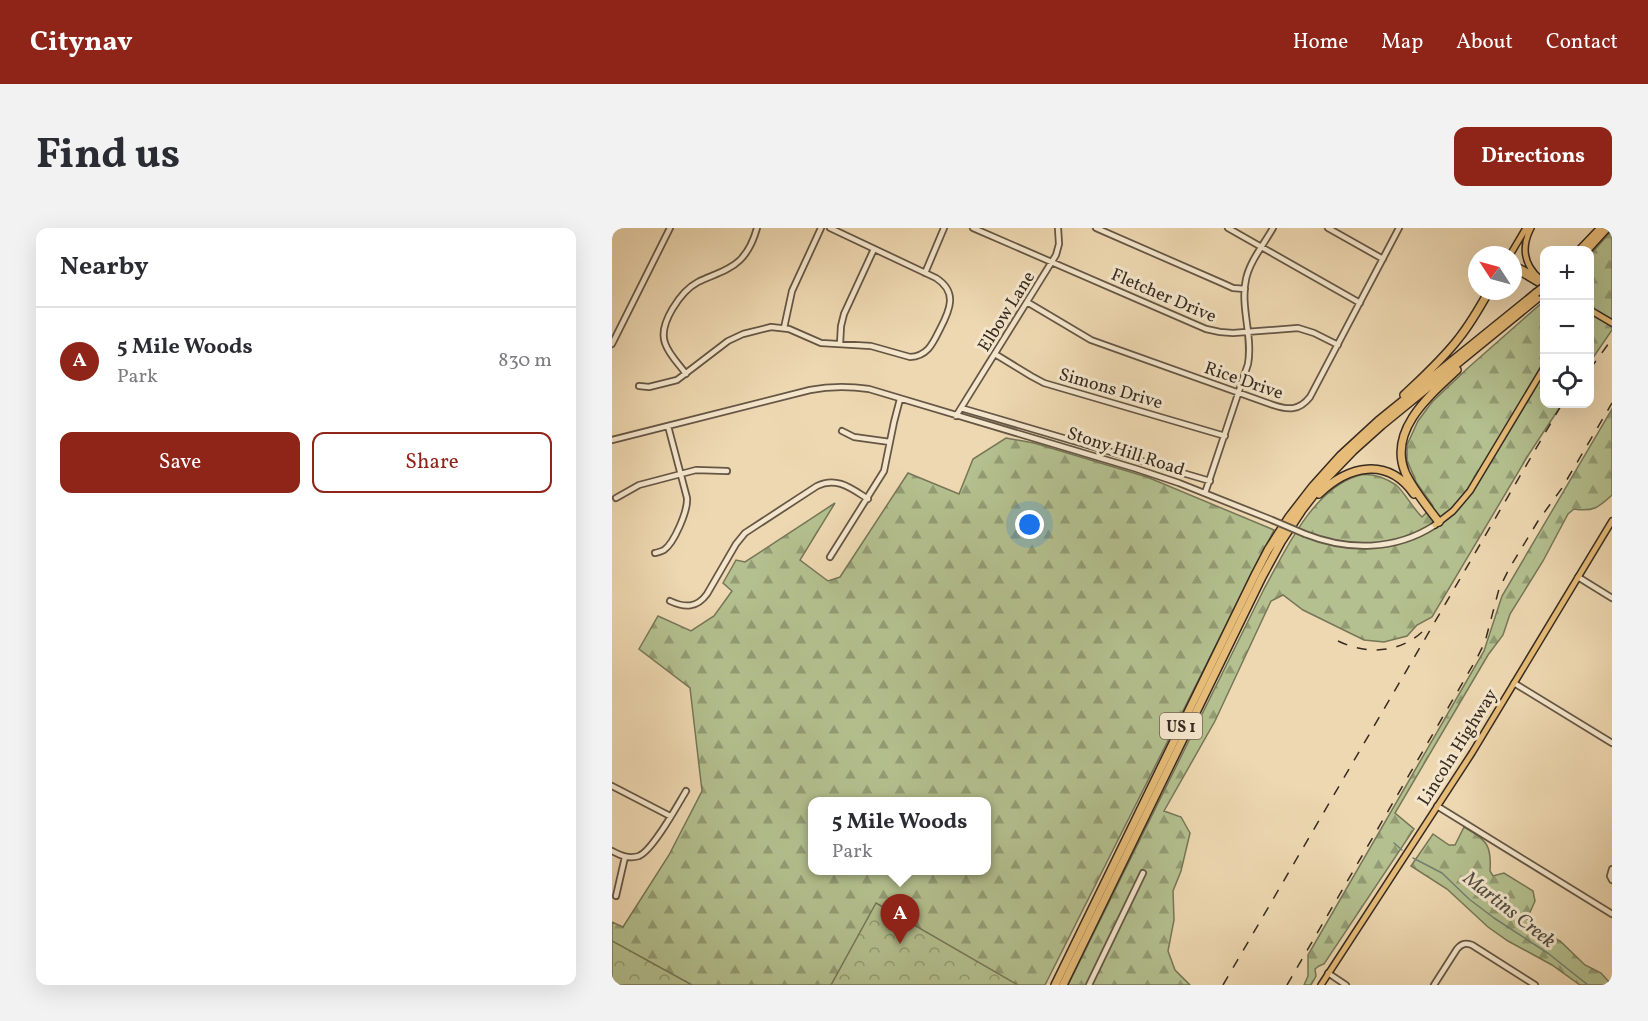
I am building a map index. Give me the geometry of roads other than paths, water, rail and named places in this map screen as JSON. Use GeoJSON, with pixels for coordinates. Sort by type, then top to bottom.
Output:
{"type":"FeatureCollection","features":[{"type":"Feature","properties":{"kind":"highway"},"geometry":{"type":"LineString","coordinates":[[1584,246],[1601,228]]}},
{"type":"Feature","properties":{"kind":"highway"},"geometry":{"type":"LineString","coordinates":[[1591,246],[1607,228]]}},
{"type":"Feature","properties":{"kind":"highway","name":"US 1"},"geometry":{"type":"LineString","coordinates":[[1063,985],[1262,577],[1295,520],[1326,479],[1362,442],[1540,295]]}},
{"type":"Feature","properties":{"kind":"highway","name":"US 1"},"geometry":{"type":"LineString","coordinates":[[1055,985],[1268,550],[1289,517],[1313,486],[1368,429],[1540,295]]}},
{"type":"Feature","properties":{"kind":"highway"},"geometry":{"type":"LineString","coordinates":[[1368,429],[1447,353],[1468,327],[1484,300]]}},
{"type":"Feature","properties":{"kind":"highway"},"geometry":{"type":"LineString","coordinates":[[1437,524],[1405,472],[1401,458],[1403,437],[1425,401],[1490,338]]}},
{"type":"Feature","properties":{"kind":"highway"},"geometry":{"type":"LineString","coordinates":[[1295,520],[1333,482],[1353,471],[1368,469],[1386,471],[1402,481],[1437,524]]}},
{"type":"Feature","properties":{"kind":"main road"},"geometry":{"type":"LineString","coordinates":[[1515,246],[1526,228]]}},
{"type":"Feature","properties":{"kind":"main road"},"geometry":{"type":"LineString","coordinates":[[1532,228],[1526,241],[1525,254],[1531,269],[1540,279]]}},
{"type":"Feature","properties":{"kind":"main road"},"geometry":{"type":"LineString","coordinates":[[1522,271],[1540,281]]}},
{"type":"Feature","properties":{"kind":"main road"},"geometry":{"type":"LineString","coordinates":[[1594,312],[1612,323]]}},
{"type":"Feature","properties":{"kind":"main road","name":"Stony Hill Road"},"geometry":{"type":"LineString","coordinates":[[1437,524],[1457,507],[1470,491],[1540,374]]}},
{"type":"Feature","properties":{"kind":"main road","name":"Lincoln Highway"},"geometry":{"type":"LineString","coordinates":[[1321,985],[1437,806],[1612,520]]}},
{"type":"Feature","properties":{"kind":"street"},"geometry":{"type":"LineString","coordinates":[[612,344],[670,228]]}},
{"type":"Feature","properties":{"kind":"street"},"geometry":{"type":"LineString","coordinates":[[687,374],[665,344],[664,332],[667,321],[687,290],[699,281],[731,267],[742,258],[758,228]]}},
{"type":"Feature","properties":{"kind":"street"},"geometry":{"type":"LineString","coordinates":[[784,328],[792,291],[820,228]]}},
{"type":"Feature","properties":{"kind":"street"},"geometry":{"type":"LineString","coordinates":[[639,387],[649,387],[677,380],[723,344],[737,336],[765,328],[784,328],[815,341],[871,346],[910,357],[929,350],[950,310],[948,291],[942,283],[830,228]]}},
{"type":"Feature","properties":{"kind":"street"},"geometry":{"type":"LineString","coordinates":[[925,273],[944,228]]}},
{"type":"Feature","properties":{"kind":"street","name":"Elbow Lane"},"geometry":{"type":"LineString","coordinates":[[956,416],[1052,262],[974,228]]}},
{"type":"Feature","properties":{"kind":"street"},"geometry":{"type":"LineString","coordinates":[[1052,262],[1058,250],[1058,228]]}},
{"type":"Feature","properties":{"kind":"street"},"geometry":{"type":"LineString","coordinates":[[1096,228],[1233,288],[1245,289]]}},
{"type":"Feature","properties":{"kind":"street"},"geometry":{"type":"LineString","coordinates":[[1228,228],[1360,303]]}},
{"type":"Feature","properties":{"kind":"street"},"geometry":{"type":"LineString","coordinates":[[1205,493],[1248,361],[1245,289],[1248,274],[1273,228]]}},
{"type":"Feature","properties":{"kind":"street"},"geometry":{"type":"LineString","coordinates":[[1328,228],[1383,260]]}},
{"type":"Feature","properties":{"kind":"street","name":"Rice Drive"},"geometry":{"type":"LineString","coordinates":[[1027,302],[1091,340],[1284,409],[1298,408],[1310,397],[1399,228]]}},
{"type":"Feature","properties":{"kind":"street"},"geometry":{"type":"LineString","coordinates":[[840,344],[840,326],[844,314],[874,249]]}},
{"type":"Feature","properties":{"kind":"street","name":"Fletcher Drive"},"geometry":{"type":"LineString","coordinates":[[1052,262],[1206,329],[1226,333],[1298,328],[1338,345]]}},
{"type":"Feature","properties":{"kind":"street"},"geometry":{"type":"LineString","coordinates":[[612,325],[620,329]]}},
{"type":"Feature","properties":{"kind":"street","name":"Simons Drive"},"geometry":{"type":"LineString","coordinates":[[995,354],[1044,383],[1225,436]]}},
{"type":"Feature","properties":{"kind":"street","name":"Stony Hill Road"},"geometry":{"type":"LineString","coordinates":[[612,440],[810,390],[857,387],[1137,468],[1305,534],[1340,545],[1387,544],[1409,538],[1437,524]]}},
{"type":"Feature","properties":{"kind":"street"},"geometry":{"type":"LineString","coordinates":[[830,557],[884,471],[900,399]]}},
{"type":"Feature","properties":{"kind":"street"},"geometry":{"type":"LineString","coordinates":[[961,408],[1210,481]]}},
{"type":"Feature","properties":{"kind":"street"},"geometry":{"type":"LineString","coordinates":[[655,553],[667,547],[685,516],[688,502],[668,426]]}},
{"type":"Feature","properties":{"kind":"street"},"geometry":{"type":"LineString","coordinates":[[842,431],[854,437],[890,442]]}},
{"type":"Feature","properties":{"kind":"street"},"geometry":{"type":"LineString","coordinates":[[1080,452],[1082,443]]}},
{"type":"Feature","properties":{"kind":"street"},"geometry":{"type":"LineString","coordinates":[[616,498],[639,484],[701,469],[726,471]]}},
{"type":"Feature","properties":{"kind":"street"},"geometry":{"type":"LineString","coordinates":[[670,601],[687,606],[701,601],[745,533],[817,486],[831,482],[839,483],[868,499]]}},
{"type":"Feature","properties":{"kind":"street"},"geometry":{"type":"LineString","coordinates":[[1578,577],[1612,598]]}},
{"type":"Feature","properties":{"kind":"street"},"geometry":{"type":"LineString","coordinates":[[1514,682],[1612,743]]}},
{"type":"Feature","properties":{"kind":"street"},"geometry":{"type":"LineString","coordinates":[[612,786],[670,816]]}},
{"type":"Feature","properties":{"kind":"street"},"geometry":{"type":"LineString","coordinates":[[612,851],[625,857],[637,856],[648,849],[686,791]]}},
{"type":"Feature","properties":{"kind":"street"},"geometry":{"type":"LineString","coordinates":[[1437,806],[1612,914]]}},
{"type":"Feature","properties":{"kind":"street"},"geometry":{"type":"LineString","coordinates":[[616,896],[625,857]]}},
{"type":"Feature","properties":{"kind":"street"},"geometry":{"type":"LineString","coordinates":[[1612,869],[1610,876],[1612,880]]}},
{"type":"Feature","properties":{"kind":"street"},"geometry":{"type":"LineString","coordinates":[[1089,985],[1143,873]]}},
{"type":"Feature","properties":{"kind":"street"},"geometry":{"type":"LineString","coordinates":[[1437,984],[1457,949],[1464,944],[1472,945],[1535,985]]}},
{"type":"Feature","properties":{"kind":"street"},"geometry":{"type":"LineString","coordinates":[[1328,973],[1346,985]]}},
{"type":"Feature","properties":{"kind":"waterway","name":"Martins Creek"},"geometry":{"type":"LineString","coordinates":[[1394,843],[1402,850]]}},
{"type":"Feature","properties":{"kind":"waterway","name":"Martins Creek"},"geometry":{"type":"LineString","coordinates":[[1413,858],[1442,873],[1469,899],[1549,954],[1588,985]]}},
{"type":"Feature","properties":{"kind":"railway"},"geometry":{"type":"LineString","coordinates":[[1594,364],[1612,339]]}},
{"type":"Feature","properties":{"kind":"railway"},"geometry":{"type":"LineString","coordinates":[[1287,985],[1477,658],[1485,642],[1499,589],[1509,569],[1538,521],[1562,488],[1612,403]]}},
{"type":"Feature","properties":{"kind":"railway"},"geometry":{"type":"LineString","coordinates":[[1223,985],[1560,408]]}},
{"type":"Feature","properties":{"kind":"railway"},"geometry":{"type":"LineString","coordinates":[[1338,641],[1362,649],[1386,649],[1408,642],[1428,626]]}},
{"type":"Feature","properties":{"kind":"place","name":"5 Mile Woods"},"geometry":{"type":"Point","coordinates":[900,944]}}]}
